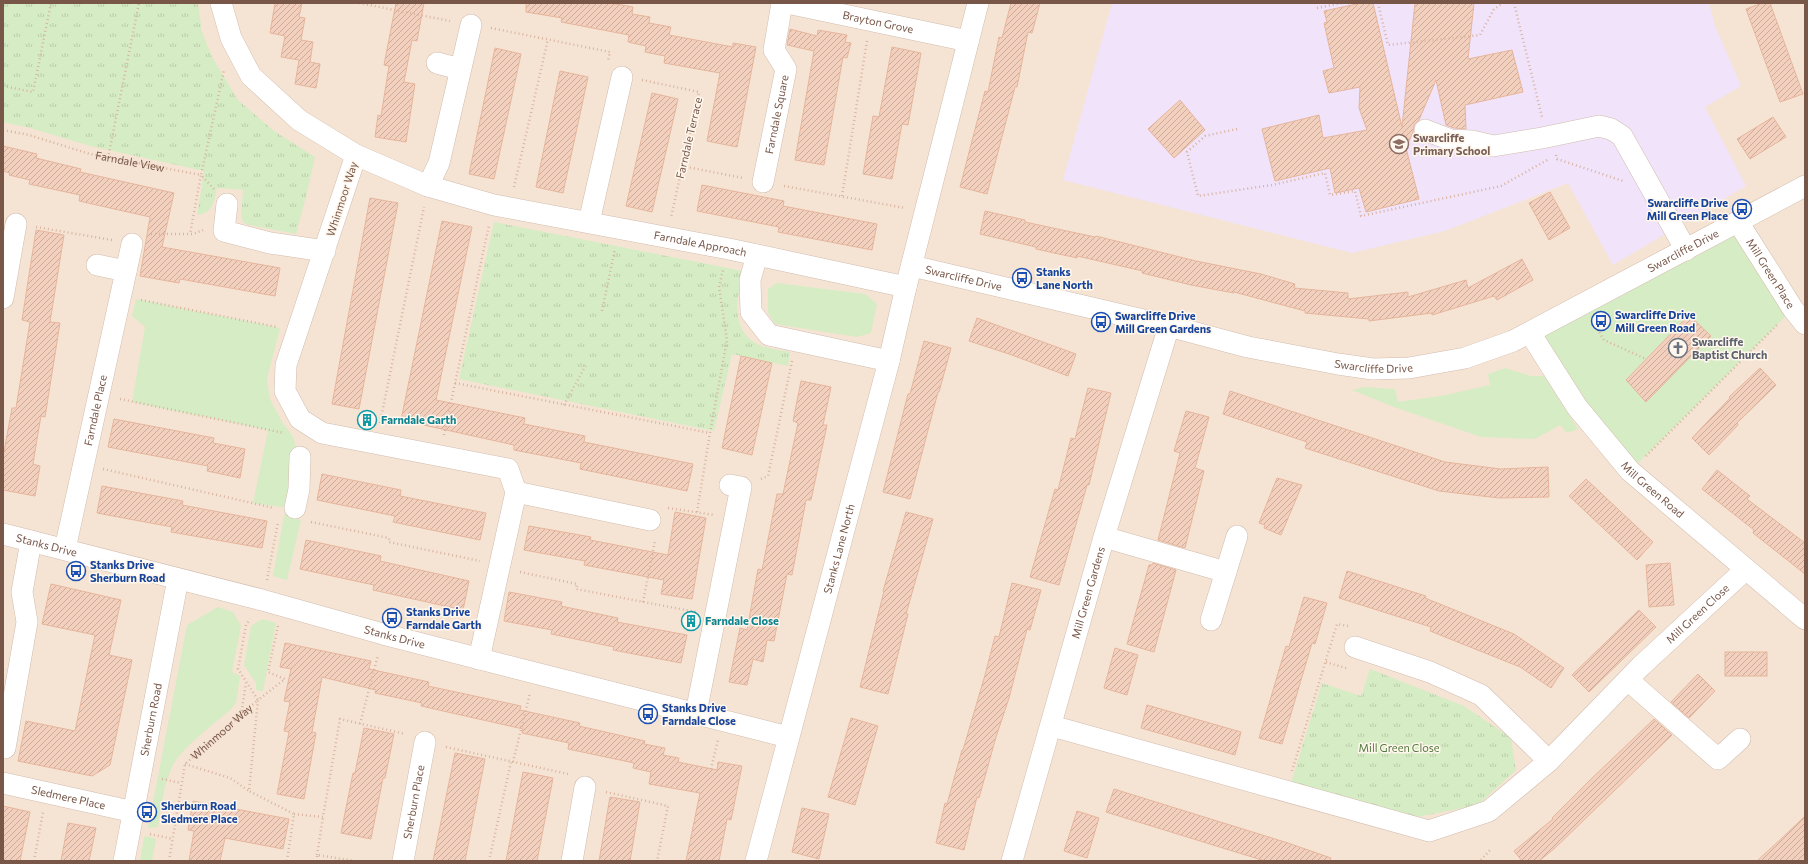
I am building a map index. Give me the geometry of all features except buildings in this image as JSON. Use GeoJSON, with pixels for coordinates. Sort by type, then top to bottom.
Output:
{"type":"FeatureCollection","features":[{"type":"Feature","properties":{"kind":"street","name":"Whinmoor Way"},"geometry":{"type":"LineString","coordinates":[[221,3],[231,38],[251,76],[299,120],[356,156],[286,365],[285,391],[293,426]]}},
{"type":"Feature","properties":{"kind":"street","name":"Farndale Square"},"geometry":{"type":"LineString","coordinates":[[764,182],[786,69],[774,50],[782,3]]}},
{"type":"Feature","properties":{"kind":"street","name":"Brayton Grove"},"geometry":{"type":"LineString","coordinates":[[787,3],[968,42]]}},
{"type":"Feature","properties":{"kind":"street","name":"Stanks Lane North"},"geometry":{"type":"LineString","coordinates":[[756,861],[889,361],[906,287],[978,3]]}},
{"type":"Feature","properties":{"kind":"street"},"geometry":{"type":"LineString","coordinates":[[428,186],[439,163],[471,25]]}},
{"type":"Feature","properties":{"kind":"street"},"geometry":{"type":"LineString","coordinates":[[437,63],[460,69]]}},
{"type":"Feature","properties":{"kind":"street"},"geometry":{"type":"LineString","coordinates":[[590,222],[622,76]]}},
{"type":"Feature","properties":{"kind":"street"},"geometry":{"type":"LineString","coordinates":[[1425,130],[1451,140],[1472,141],[1493,146],[1542,138],[1599,126],[1611,129],[1622,136],[1686,250]]}},
{"type":"Feature","properties":{"kind":"street","name":"Farndale Approach"},"geometry":{"type":"LineString","coordinates":[[356,156],[428,186],[501,206],[729,249],[906,287]]}},
{"type":"Feature","properties":{"kind":"street","name":"Swarcliffe Drive"},"geometry":{"type":"LineString","coordinates":[[912,266],[1300,358],[1374,369],[1409,368],[1465,358],[1530,333],[1805,186]]}},
{"type":"Feature","properties":{"kind":"street"},"geometry":{"type":"LineString","coordinates":[[227,204],[207,231],[270,243],[324,251]]}},
{"type":"Feature","properties":{"kind":"street","name":"Mill Green Place"},"geometry":{"type":"LineString","coordinates":[[1738,222],[1799,317]]}},
{"type":"Feature","properties":{"kind":"street"},"geometry":{"type":"LineString","coordinates":[[3,298],[16,224]]}},
{"type":"Feature","properties":{"kind":"street","name":"Farndale Place"},"geometry":{"type":"LineString","coordinates":[[65,549],[132,244]]}},
{"type":"Feature","properties":{"kind":"street"},"geometry":{"type":"LineString","coordinates":[[758,255],[750,280],[751,312],[768,335],[889,361]]}},
{"type":"Feature","properties":{"kind":"street"},"geometry":{"type":"LineString","coordinates":[[97,265],[126,271]]}},
{"type":"Feature","properties":{"kind":"street","name":"Mill Green Gardens"},"geometry":{"type":"LineString","coordinates":[[1012,861],[1052,726],[1104,537],[1169,326]]}},
{"type":"Feature","properties":{"kind":"street","name":"Mill Green Road"},"geometry":{"type":"LineString","coordinates":[[1530,333],[1577,407],[1630,471],[1745,570],[1805,619]]}},
{"type":"Feature","properties":{"kind":"street"},"geometry":{"type":"LineString","coordinates":[[293,426],[508,470],[516,492],[479,659]]}},
{"type":"Feature","properties":{"kind":"street"},"geometry":{"type":"LineString","coordinates":[[291,509],[299,489],[300,457]]}},
{"type":"Feature","properties":{"kind":"street"},"geometry":{"type":"LineString","coordinates":[[696,713],[735,518],[735,486]]}},
{"type":"Feature","properties":{"kind":"street"},"geometry":{"type":"LineString","coordinates":[[516,492],[650,520]]}},
{"type":"Feature","properties":{"kind":"street","name":"Stanks Drive"},"geometry":{"type":"LineString","coordinates":[[3,534],[262,600],[479,659],[788,737]]}},
{"type":"Feature","properties":{"kind":"street"},"geometry":{"type":"LineString","coordinates":[[1211,620],[1237,536]]}},
{"type":"Feature","properties":{"kind":"street"},"geometry":{"type":"LineString","coordinates":[[1104,537],[1226,572]]}},
{"type":"Feature","properties":{"kind":"street"},"geometry":{"type":"LineString","coordinates":[[5,748],[27,622],[22,592],[31,541]]}},
{"type":"Feature","properties":{"kind":"street","name":"Mill Green Close"},"geometry":{"type":"LineString","coordinates":[[1052,726],[1429,831],[1489,812],[1549,761],[1628,680],[1745,570]]}},
{"type":"Feature","properties":{"kind":"street","name":"Sherburn Road"},"geometry":{"type":"LineString","coordinates":[[124,861],[178,579]]}},
{"type":"Feature","properties":{"kind":"street"},"geometry":{"type":"LineString","coordinates":[[1355,648],[1430,672],[1481,695],[1549,761]]}},
{"type":"Feature","properties":{"kind":"street"},"geometry":{"type":"LineString","coordinates":[[1628,680],[1718,759],[1740,739]]}},
{"type":"Feature","properties":{"kind":"street","name":"Sherburn Place"},"geometry":{"type":"LineString","coordinates":[[403,861],[424,742]]}},
{"type":"Feature","properties":{"kind":"street","name":"Sledmere Place"},"geometry":{"type":"LineString","coordinates":[[3,783],[134,812]]}},
{"type":"Feature","properties":{"kind":"street"},"geometry":{"type":"LineString","coordinates":[[572,861],[585,787]]}},
{"type":"Feature","properties":{"kind":"path"},"geometry":{"type":"LineString","coordinates":[[3,86],[32,92],[51,3]]}},
{"type":"Feature","properties":{"kind":"path"},"geometry":{"type":"LineString","coordinates":[[108,158],[139,3]]}},
{"type":"Feature","properties":{"kind":"path","name":"Farndale Terrace"},"geometry":{"type":"LineString","coordinates":[[358,3],[610,52],[607,74],[699,92],[666,237]]}},
{"type":"Feature","properties":{"kind":"path"},"geometry":{"type":"LineString","coordinates":[[1317,8],[1342,3]]}},
{"type":"Feature","properties":{"kind":"path"},"geometry":{"type":"LineString","coordinates":[[1378,3],[1388,45],[1480,35],[1494,9],[1503,3]]}},
{"type":"Feature","properties":{"kind":"path"},"geometry":{"type":"LineString","coordinates":[[842,196],[870,20]]}},
{"type":"Feature","properties":{"kind":"path"},"geometry":{"type":"LineString","coordinates":[[16,224],[132,244],[138,233],[207,231],[201,175],[231,38]]}},
{"type":"Feature","properties":{"kind":"path"},"geometry":{"type":"LineString","coordinates":[[440,456],[455,383],[501,206],[548,39]]}},
{"type":"Feature","properties":{"kind":"path"},"geometry":{"type":"LineString","coordinates":[[1237,129],[1205,136],[1187,152],[1198,196],[1272,185],[1325,173],[1330,195],[1355,191],[1361,216],[1501,186],[1556,156]]}},
{"type":"Feature","properties":{"kind":"path","name":"Farndale View"},"geometry":{"type":"LineString","coordinates":[[3,130],[29,135],[90,154],[201,175]]}},
{"type":"Feature","properties":{"kind":"path"},"geometry":{"type":"LineString","coordinates":[[682,166],[925,212]]}},
{"type":"Feature","properties":{"kind":"path"},"geometry":{"type":"LineString","coordinates":[[201,175],[227,204]]}},
{"type":"Feature","properties":{"kind":"path"},"geometry":{"type":"LineString","coordinates":[[376,443],[428,186]]}},
{"type":"Feature","properties":{"kind":"path"},"geometry":{"type":"LineString","coordinates":[[602,311],[620,228]]}},
{"type":"Feature","properties":{"kind":"path"},"geometry":{"type":"LineString","coordinates":[[697,512],[710,433],[728,340],[719,287],[729,249]]}},
{"type":"Feature","properties":{"kind":"path"},"geometry":{"type":"LineString","coordinates":[[120,296],[298,331]]}},
{"type":"Feature","properties":{"kind":"path"},"geometry":{"type":"LineString","coordinates":[[1584,304],[1604,340],[1646,360]]}},
{"type":"Feature","properties":{"kind":"path"},"geometry":{"type":"LineString","coordinates":[[1630,471],[1799,317]]}},
{"type":"Feature","properties":{"kind":"path"},"geometry":{"type":"LineString","coordinates":[[735,486],[768,476],[797,341]]}},
{"type":"Feature","properties":{"kind":"path"},"geometry":{"type":"LineString","coordinates":[[564,405],[587,363]]}},
{"type":"Feature","properties":{"kind":"path"},"geometry":{"type":"LineString","coordinates":[[455,383],[710,433]]}},
{"type":"Feature","properties":{"kind":"path"},"geometry":{"type":"LineString","coordinates":[[99,395],[293,426]]}},
{"type":"Feature","properties":{"kind":"path"},"geometry":{"type":"LineString","coordinates":[[83,465],[291,509]]}},
{"type":"Feature","properties":{"kind":"path"},"geometry":{"type":"LineString","coordinates":[[643,602],[656,534],[650,520],[666,508],[735,518]]}},
{"type":"Feature","properties":{"kind":"path","name":"Whinmoor Way"},"geometry":{"type":"LineString","coordinates":[[169,861],[185,764],[258,700],[238,669],[246,625],[262,600],[280,514],[291,509]]}},
{"type":"Feature","properties":{"kind":"path"},"geometry":{"type":"LineString","coordinates":[[249,791],[258,700],[285,679],[268,672],[283,606]]}},
{"type":"Feature","properties":{"kind":"path"},"geometry":{"type":"LineString","coordinates":[[1286,791],[1337,624],[1351,627]]}},
{"type":"Feature","properties":{"kind":"path"},"geometry":{"type":"LineString","coordinates":[[360,724],[384,634]]}},
{"type":"Feature","properties":{"kind":"path"},"geometry":{"type":"LineString","coordinates":[[1326,662],[1354,671]]}},
{"type":"Feature","properties":{"kind":"path"},"geometry":{"type":"LineString","coordinates":[[489,861],[535,673]]}},
{"type":"Feature","properties":{"kind":"path"},"geometry":{"type":"LineString","coordinates":[[240,715],[246,682]]}},
{"type":"Feature","properties":{"kind":"path"},"geometry":{"type":"LineString","coordinates":[[317,861],[340,719],[412,736],[424,742],[570,775],[585,787],[668,806],[657,861]]}},
{"type":"Feature","properties":{"kind":"path"},"geometry":{"type":"LineString","coordinates":[[711,769],[722,720]]}},
{"type":"Feature","properties":{"kind":"path"},"geometry":{"type":"LineString","coordinates":[[185,764],[230,778],[249,791],[294,814],[323,817]]}},
{"type":"Feature","properties":{"kind":"path"},"geometry":{"type":"LineString","coordinates":[[34,861],[47,793]]}},
{"type":"Feature","properties":{"kind":"path"},"geometry":{"type":"LineString","coordinates":[[287,861],[294,814]]}},
{"type":"Feature","properties":{"kind":"path"},"geometry":{"type":"LineString","coordinates":[[1481,860],[1490,850]]}},
{"type":"Feature","properties":{"kind":"path"},"geometry":{"type":"LineString","coordinates":[[317,855],[355,861]]}},
{"type":"Feature","properties":{"kind":"shaded area"},"geometry":{"type":"Polygon","coordinates":[[[3,3],[1805,3],[1805,861],[3,861],[3,3]]]}},
{"type":"Feature","properties":{"kind":"shaded area","name":"Swarcliffe Primary School"},"geometry":{"type":"Polygon","coordinates":[[[1112,3],[1709,3],[1715,26],[1741,86],[1705,107],[1746,186],[1613,265],[1568,183],[1445,231],[1352,253],[1063,180],[1112,3]]]}},
{"type":"Feature","properties":{"kind":"green space"},"geometry":{"type":"Polygon","coordinates":[[[3,3],[198,3],[202,32],[212,57],[238,100],[274,131],[315,157],[296,234],[249,225],[243,222],[241,215],[243,190],[217,188],[214,202],[210,209],[197,215],[204,171],[90,146],[30,128],[3,122],[3,3]]]}},
{"type":"Feature","properties":{"kind":"green space"},"geometry":{"type":"Polygon","coordinates":[[[494,222],[748,272],[739,290],[737,300],[739,320],[743,330],[749,338],[761,346],[790,352],[788,366],[732,354],[714,431],[459,379],[494,222]]]}},
{"type":"Feature","properties":{"kind":"green space"},"geometry":{"type":"Polygon","coordinates":[[[1738,222],[1793,309],[1630,471],[1530,333],[1738,222]]]}},
{"type":"Feature","properties":{"kind":"green space"},"geometry":{"type":"Polygon","coordinates":[[[777,283],[865,294],[877,304],[871,333],[857,337],[775,324],[768,313],[768,289],[777,283]]]}},
{"type":"Feature","properties":{"kind":"green space"},"geometry":{"type":"Polygon","coordinates":[[[136,299],[280,328],[267,379],[270,399],[282,422],[292,435],[300,457],[292,517],[301,520],[287,580],[273,576],[284,516],[288,508],[253,503],[268,430],[132,402],[145,327],[132,316],[136,299]]]}},
{"type":"Feature","properties":{"kind":"green space"},"geometry":{"type":"Polygon","coordinates":[[[1505,368],[1531,376],[1544,376],[1578,429],[1567,433],[1560,425],[1535,439],[1481,437],[1394,407],[1352,390],[1364,387],[1395,389],[1398,402],[1446,395],[1490,385],[1488,374],[1505,368]]]}},
{"type":"Feature","properties":{"kind":"green space"},"geometry":{"type":"Polygon","coordinates":[[[218,607],[233,612],[241,626],[232,672],[240,676],[236,703],[192,743],[173,765],[167,779],[163,795],[158,827],[148,828],[187,625],[218,607]]]}},
{"type":"Feature","properties":{"kind":"green space"},"geometry":{"type":"Polygon","coordinates":[[[262,619],[276,623],[263,691],[256,690],[256,683],[244,665],[251,626],[262,619]]]}},
{"type":"Feature","properties":{"kind":"green space","name":"Mill Green Close"},"geometry":{"type":"Polygon","coordinates":[[[1370,669],[1464,706],[1511,738],[1516,770],[1478,805],[1417,817],[1291,783],[1322,683],[1361,696],[1370,669]]]}},
{"type":"Feature","properties":{"kind":"green space"},"geometry":{"type":"Polygon","coordinates":[[[146,836],[156,839],[152,861],[140,861],[144,837],[146,836]]]}},
{"type":"Feature","properties":{"kind":"place","name":"Swarcliffe Primary School"},"geometry":{"type":"Point","coordinates":[1399,144]}},
{"type":"Feature","properties":{"kind":"place","name":"Swarcliffe Drive Mill Green Place"},"geometry":{"type":"Point","coordinates":[1742,209]}},
{"type":"Feature","properties":{"kind":"place","name":"Stanks Lane North"},"geometry":{"type":"Point","coordinates":[1022,278]}},
{"type":"Feature","properties":{"kind":"place","name":"Swarcliffe Drive Mill Green Road"},"geometry":{"type":"Point","coordinates":[1601,321]}},
{"type":"Feature","properties":{"kind":"place","name":"Swarcliffe Drive Mill Green Gardens"},"geometry":{"type":"Point","coordinates":[1101,322]}},
{"type":"Feature","properties":{"kind":"place","name":"Swarcliffe Baptist Church"},"geometry":{"type":"Point","coordinates":[1678,348]}},
{"type":"Feature","properties":{"kind":"place","name":"Farndale Garth"},"geometry":{"type":"Point","coordinates":[367,420]}},
{"type":"Feature","properties":{"kind":"place","name":"Stanks Drive Sherburn Road"},"geometry":{"type":"Point","coordinates":[76,571]}},
{"type":"Feature","properties":{"kind":"place","name":"Stanks Drive Farndale Garth"},"geometry":{"type":"Point","coordinates":[392,618]}},
{"type":"Feature","properties":{"kind":"place","name":"Farndale Close"},"geometry":{"type":"Point","coordinates":[691,621]}},
{"type":"Feature","properties":{"kind":"place","name":"Stanks Drive Farndale Close"},"geometry":{"type":"Point","coordinates":[648,714]}},
{"type":"Feature","properties":{"kind":"place","name":"Sherburn Road Sledmere Place"},"geometry":{"type":"Point","coordinates":[147,812]}}]}
